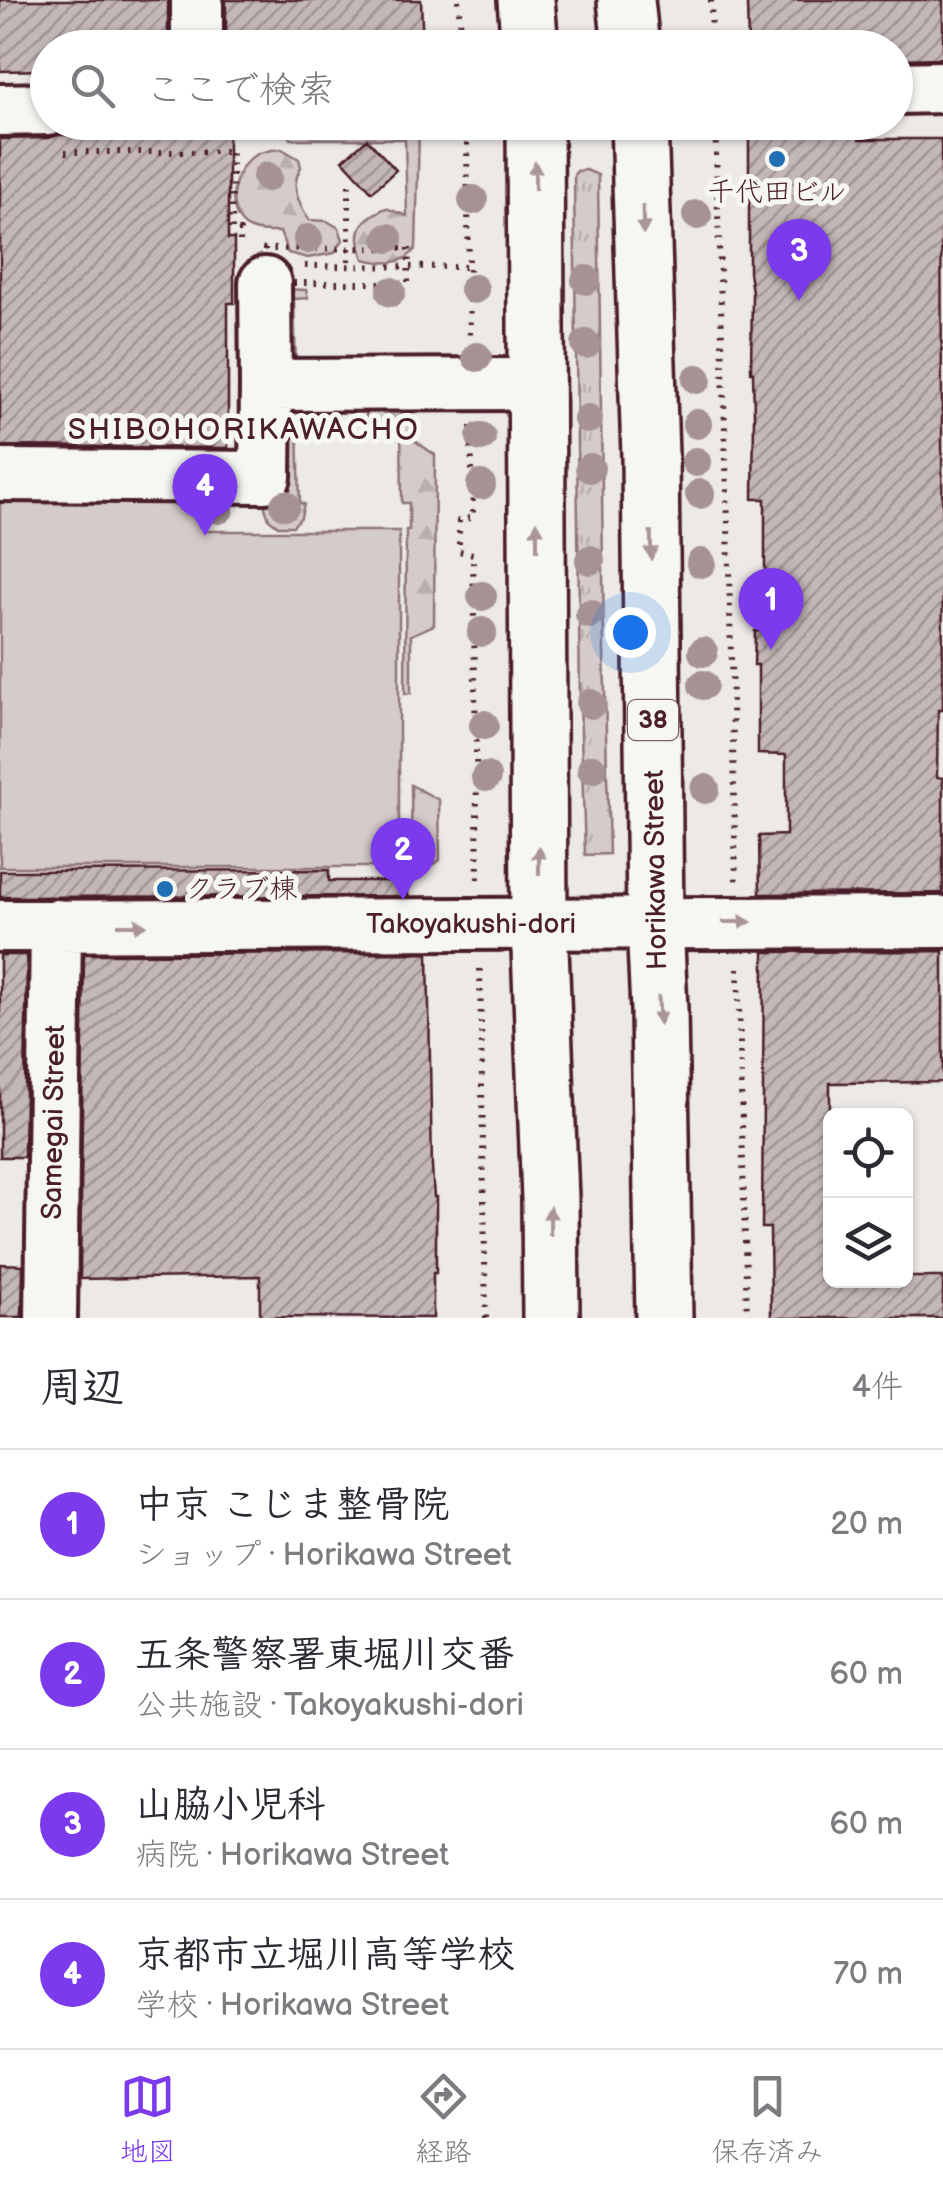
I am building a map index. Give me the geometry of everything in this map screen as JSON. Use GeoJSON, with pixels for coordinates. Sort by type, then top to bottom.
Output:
{"type":"FeatureCollection","features":[{"type":"Feature","properties":{"kind":"main road"},"geometry":{"type":"LineString","coordinates":[[526,0],[528,30]]}},
{"type":"Feature","properties":{"kind":"main road"},"geometry":{"type":"LineString","coordinates":[[626,0],[629,30]]}},
{"type":"Feature","properties":{"kind":"main road"},"geometry":{"type":"LineString","coordinates":[[536,140],[540,923],[552,1318]]}},
{"type":"Feature","properties":{"kind":"main road","name":"Horikawa Street"},"geometry":{"type":"LineString","coordinates":[[640,140],[650,456],[664,1318]]}},
{"type":"Feature","properties":{"kind":"street"},"geometry":{"type":"LineString","coordinates":[[197,0],[197,30]]}},
{"type":"Feature","properties":{"kind":"street"},"geometry":{"type":"LineString","coordinates":[[913,88],[943,87]]}},
{"type":"Feature","properties":{"kind":"street"},"geometry":{"type":"LineString","coordinates":[[0,110],[30,121]]}},
{"type":"Feature","properties":{"kind":"street"},"geometry":{"type":"LineString","coordinates":[[0,475],[266,477],[268,270]]}},
{"type":"Feature","properties":{"kind":"street"},"geometry":{"type":"LineString","coordinates":[[266,385],[536,384]]}},
{"type":"Feature","properties":{"kind":"street","name":"Takoyakushi-dori"},"geometry":{"type":"LineString","coordinates":[[0,926],[943,922]]}},
{"type":"Feature","properties":{"kind":"street","name":"Samegai Street"},"geometry":{"type":"LineString","coordinates":[[52,1318],[56,925]]}},
{"type":"Feature","properties":{"kind":"path"},"geometry":{"type":"LineString","coordinates":[[458,0],[461,30]]}},
{"type":"Feature","properties":{"kind":"path"},"geometry":{"type":"LineString","coordinates":[[711,0],[712,30]]}},
{"type":"Feature","properties":{"kind":"path"},"geometry":{"type":"LineString","coordinates":[[134,140],[232,152],[232,231],[240,231],[268,270],[408,282],[412,267],[409,248],[266,249],[268,270]]}},
{"type":"Feature","properties":{"kind":"path"},"geometry":{"type":"LineString","coordinates":[[716,140],[747,1318]]}},
{"type":"Feature","properties":{"kind":"path"},"geometry":{"type":"LineString","coordinates":[[467,144],[473,517],[459,521],[459,550],[473,554],[486,1318]]}},
{"type":"Feature","properties":{"kind":"path"},"geometry":{"type":"LineString","coordinates":[[348,185],[348,267]]}},
{"type":"Feature","properties":{"kind":"path"},"geometry":{"type":"LineString","coordinates":[[268,270],[469,267]]}},
{"type":"Feature","properties":{"kind":"green space"},"geometry":{"type":"Polygon","coordinates":[[[0,130],[30,130],[30,135],[0,135],[0,130]]]}},
{"type":"Feature","properties":{"kind":"green space"},"geometry":{"type":"Polygon","coordinates":[[[405,140],[419,140],[416,248],[400,261],[364,259],[359,234],[364,222],[386,208],[407,216],[405,140]]]}},
{"type":"Feature","properties":{"kind":"green space"},"geometry":{"type":"Polygon","coordinates":[[[282,149],[299,159],[297,194],[309,220],[327,221],[339,228],[343,240],[334,253],[308,258],[288,253],[280,232],[250,229],[237,216],[234,189],[245,164],[258,154],[282,149]]]}},
{"type":"Feature","properties":{"kind":"green space"},"geometry":{"type":"Polygon","coordinates":[[[586,170],[598,175],[609,854],[585,855],[574,175],[586,170]]]}},
{"type":"Feature","properties":{"kind":"green space"},"geometry":{"type":"Polygon","coordinates":[[[281,289],[306,290],[308,298],[294,299],[296,368],[290,375],[281,289]]]}},
{"type":"Feature","properties":{"kind":"green space"},"geometry":{"type":"Polygon","coordinates":[[[288,407],[338,407],[337,425],[298,426],[300,503],[304,504],[301,517],[293,526],[278,526],[269,519],[265,508],[268,497],[278,490],[290,489],[288,407]]]}},
{"type":"Feature","properties":{"kind":"green space"},"geometry":{"type":"Polygon","coordinates":[[[366,409],[411,409],[411,438],[435,455],[434,625],[411,635],[411,693],[405,694],[409,503],[402,503],[401,424],[366,425],[366,409]]]}},
{"type":"Feature","properties":{"kind":"green space"},"geometry":{"type":"Polygon","coordinates":[[[0,497],[204,497],[205,531],[399,531],[399,867],[0,867],[0,497]]]}},
{"type":"Feature","properties":{"kind":"green space"},"geometry":{"type":"Polygon","coordinates":[[[411,785],[439,800],[440,860],[412,877],[411,785]]]}},
{"type":"Feature","properties":{"kind":"building"},"geometry":{"type":"Polygon","coordinates":[[[0,0],[168,0],[168,30],[30,30],[30,70],[0,71],[0,0]]]}},
{"type":"Feature","properties":{"kind":"building"},"geometry":{"type":"Polygon","coordinates":[[[226,0],[421,0],[422,30],[226,30],[226,0]]]}},
{"type":"Feature","properties":{"kind":"building"},"geometry":{"type":"Polygon","coordinates":[[[747,0],[943,0],[943,58],[913,59],[913,30],[748,30],[747,0]]]}},
{"type":"Feature","properties":{"kind":"building"},"geometry":{"type":"Polygon","coordinates":[[[0,139],[228,140],[228,239],[234,239],[234,303],[228,303],[228,448],[0,446],[0,139]]]}},
{"type":"Feature","properties":{"kind":"building"},"geometry":{"type":"Polygon","coordinates":[[[941,139],[943,710],[938,710],[937,777],[943,778],[943,893],[760,894],[759,836],[786,835],[786,755],[758,754],[758,665],[754,665],[755,631],[765,631],[765,499],[753,499],[749,140],[941,139]]]}},
{"type":"Feature","properties":{"kind":"building"},"geometry":{"type":"Polygon","coordinates":[[[368,140],[396,170],[372,192],[343,160],[368,140]]]}},
{"type":"Feature","properties":{"kind":"building","name":"クラブ棟"},"geometry":{"type":"Polygon","coordinates":[[[329,870],[329,881],[408,881],[408,896],[0,897],[0,871],[329,870]]]}},
{"type":"Feature","properties":{"kind":"building"},"geometry":{"type":"Polygon","coordinates":[[[943,951],[943,1082],[830,1083],[830,1108],[823,1108],[823,1288],[913,1288],[913,1277],[943,1277],[943,1318],[771,1318],[770,1228],[762,1228],[764,952],[943,951]]]}},
{"type":"Feature","properties":{"kind":"building"},"geometry":{"type":"Polygon","coordinates":[[[428,953],[432,1167],[436,1197],[433,1318],[260,1317],[260,1276],[80,1279],[84,954],[428,953]]]}},
{"type":"Feature","properties":{"kind":"building"},"geometry":{"type":"Polygon","coordinates":[[[0,955],[27,955],[24,1157],[0,1157],[0,955]]]}},
{"type":"Feature","properties":{"kind":"building"},"geometry":{"type":"Polygon","coordinates":[[[0,1264],[23,1265],[22,1317],[0,1317],[0,1264]]]}},
{"type":"Feature","properties":{"kind":"place","name":"千代田ビル"},"geometry":{"type":"Point","coordinates":[777,159]}},
{"type":"Feature","properties":{"kind":"place","name":"山脇小児科"},"geometry":{"type":"Point","coordinates":[799,301]}},
{"type":"Feature","properties":{"kind":"place","name":"京都市立堀川高等学校"},"geometry":{"type":"Point","coordinates":[205,536]}},
{"type":"Feature","properties":{"kind":"place","name":"中京 こじま整骨院"},"geometry":{"type":"Point","coordinates":[771,650]}},
{"type":"Feature","properties":{"kind":"place","name":"クラブ棟"},"geometry":{"type":"Point","coordinates":[165,889]}},
{"type":"Feature","properties":{"kind":"place","name":"五条警察署東堀川交番"},"geometry":{"type":"Point","coordinates":[403,900]}},
{"type":"Feature","properties":{"kind":"district","name":"SHIBOHORIKAWACHO"},"geometry":{"type":"Point","coordinates":[244,430]}}]}
